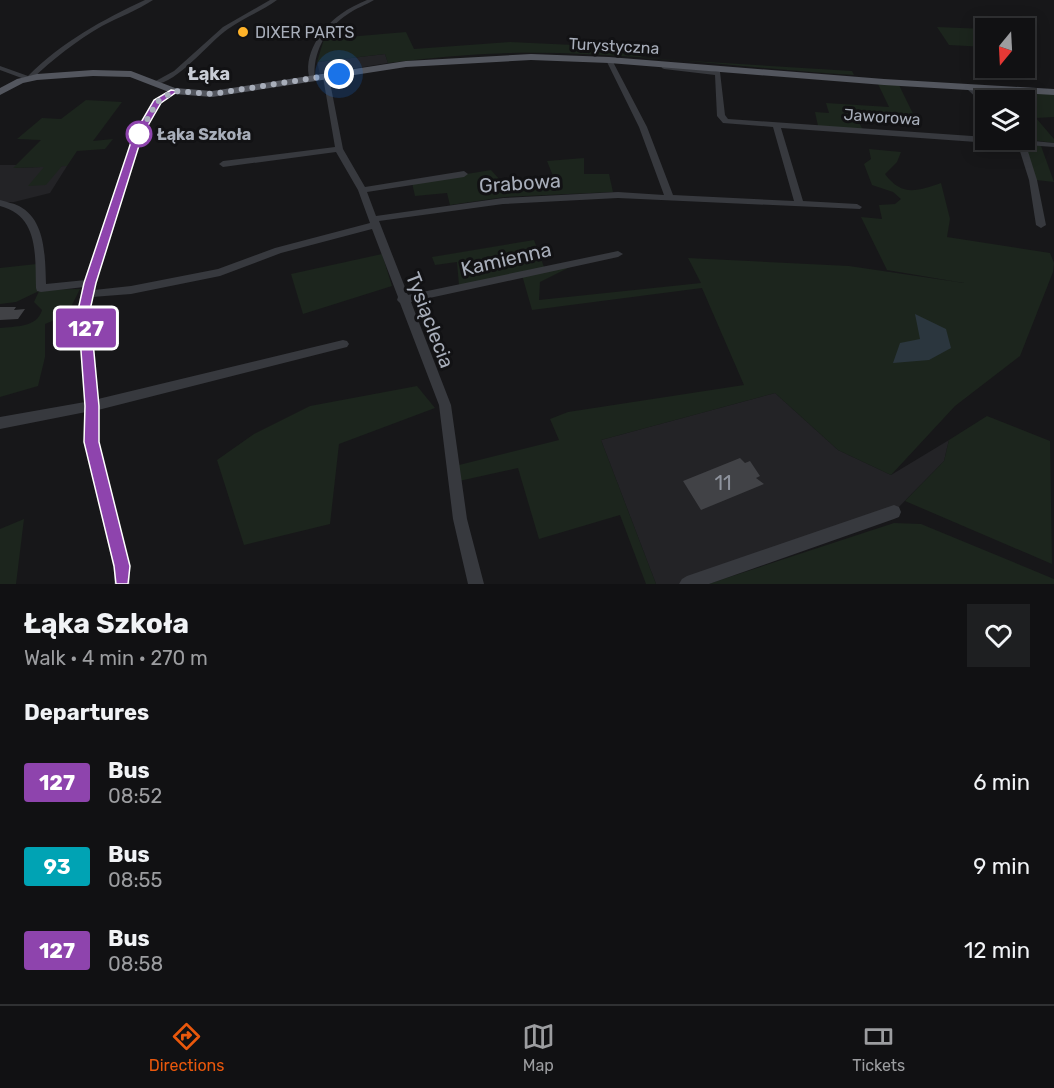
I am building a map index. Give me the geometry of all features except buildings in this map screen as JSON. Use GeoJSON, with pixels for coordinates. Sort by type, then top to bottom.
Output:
{"type":"FeatureCollection","features":[{"type":"Feature","properties":{"kind":"main road","name":"Turystyczna"},"geometry":{"type":"LineString","coordinates":[[156,84],[174,91],[212,94],[458,59],[531,57],[609,60],[1054,92]]}},
{"type":"Feature","properties":{"kind":"main road"},"geometry":{"type":"LineString","coordinates":[[0,92],[29,79],[54,74],[112,73],[139,76],[156,84]]}},
{"type":"Feature","properties":{"kind":"street"},"geometry":{"type":"LineString","coordinates":[[0,69],[29,79],[44,61],[70,42],[150,0]]}},
{"type":"Feature","properties":{"kind":"street"},"geometry":{"type":"LineString","coordinates":[[156,84],[176,72],[225,28],[274,0]]}},
{"type":"Feature","properties":{"kind":"street"},"geometry":{"type":"LineString","coordinates":[[312,79],[312,57],[327,32],[338,18],[371,0]]}},
{"type":"Feature","properties":{"kind":"street"},"geometry":{"type":"LineString","coordinates":[[609,60],[643,127],[669,196]]}},
{"type":"Feature","properties":{"kind":"street","name":"Jaworowa"},"geometry":{"type":"LineString","coordinates":[[663,64],[664,68],[718,73],[722,116],[726,121],[975,138]]}},
{"type":"Feature","properties":{"kind":"street","name":"Tysiąclecia"},"geometry":{"type":"LineString","coordinates":[[326,77],[339,149],[362,190],[402,300],[445,405],[460,519],[476,584]]}},
{"type":"Feature","properties":{"kind":"street"},"geometry":{"type":"LineString","coordinates":[[968,87],[975,93]]}},
{"type":"Feature","properties":{"kind":"street"},"geometry":{"type":"LineString","coordinates":[[122,584],[122,566],[92,442],[92,406],[84,310],[138,136],[157,102],[174,91]]}},
{"type":"Feature","properties":{"kind":"street"},"geometry":{"type":"LineString","coordinates":[[776,125],[799,204]]}},
{"type":"Feature","properties":{"kind":"street","name":"Jaworowa"},"geometry":{"type":"LineString","coordinates":[[1035,143],[1054,145]]}},
{"type":"Feature","properties":{"kind":"street"},"geometry":{"type":"LineString","coordinates":[[223,164],[339,149]]}},
{"type":"Feature","properties":{"kind":"street"},"geometry":{"type":"LineString","coordinates":[[1023,150],[1033,180],[1041,225]]}},
{"type":"Feature","properties":{"kind":"street"},"geometry":{"type":"LineString","coordinates":[[362,190],[464,174]]}},
{"type":"Feature","properties":{"kind":"street","name":"Grabowa"},"geometry":{"type":"LineString","coordinates":[[0,203],[15,206],[30,216],[40,254],[41,288],[131,290],[220,273],[278,250],[374,222],[503,201],[618,195],[857,207]]}},
{"type":"Feature","properties":{"kind":"street","name":"Kamienna"},"geometry":{"type":"LineString","coordinates":[[402,300],[618,254]]}},
{"type":"Feature","properties":{"kind":"street"},"geometry":{"type":"LineString","coordinates":[[0,423],[92,406],[344,344]]}},
{"type":"Feature","properties":{"kind":"street"},"geometry":{"type":"LineString","coordinates":[[687,584],[894,512]]}},
{"type":"Feature","properties":{"kind":"shaded area"},"geometry":{"type":"Polygon","coordinates":[[[937,27],[975,29],[975,46],[949,45],[937,27]]]}},
{"type":"Feature","properties":{"kind":"shaded area"},"geometry":{"type":"Polygon","coordinates":[[[406,32],[414,49],[510,42],[638,48],[642,57],[511,53],[388,63],[385,54],[317,62],[324,39],[406,32]]]}},
{"type":"Feature","properties":{"kind":"shaded area"},"geometry":{"type":"Polygon","coordinates":[[[385,54],[388,63],[320,74],[317,62],[385,54]]]}},
{"type":"Feature","properties":{"kind":"shaded area"},"geometry":{"type":"Polygon","coordinates":[[[676,60],[852,71],[854,75],[811,72],[676,60]]]}},
{"type":"Feature","properties":{"kind":"shaded area"},"geometry":{"type":"Polygon","coordinates":[[[878,84],[899,85],[916,120],[856,117],[863,130],[818,126],[815,112],[829,113],[826,103],[889,107],[878,84]]]}},
{"type":"Feature","properties":{"kind":"shaded area"},"geometry":{"type":"Polygon","coordinates":[[[1035,93],[1054,94],[1054,117],[1036,118],[1054,139],[1054,143],[1035,140],[1035,93]]]}},
{"type":"Feature","properties":{"kind":"shaded area"},"geometry":{"type":"Polygon","coordinates":[[[86,100],[122,102],[93,141],[113,139],[105,149],[77,151],[67,166],[62,166],[46,185],[28,186],[44,167],[13,168],[41,140],[17,139],[42,118],[61,119],[86,100]]]}},
{"type":"Feature","properties":{"kind":"shaded area"},"geometry":{"type":"Polygon","coordinates":[[[1035,145],[1041,146],[1054,182],[1036,180],[1027,150],[1035,150],[1035,145]]]}},
{"type":"Feature","properties":{"kind":"shaded area"},"geometry":{"type":"Polygon","coordinates":[[[869,149],[901,152],[897,162],[885,174],[904,189],[917,190],[941,183],[950,219],[947,237],[1050,253],[1054,263],[1053,272],[1020,356],[955,406],[891,475],[838,450],[775,393],[601,440],[656,584],[646,584],[620,515],[539,539],[518,468],[459,481],[459,465],[559,440],[550,419],[568,412],[744,385],[702,288],[532,310],[522,275],[459,285],[457,262],[435,265],[432,257],[534,240],[544,267],[580,262],[540,282],[539,300],[701,283],[688,258],[849,266],[964,283],[887,270],[861,217],[882,219],[879,205],[895,204],[901,199],[893,192],[872,185],[864,164],[871,159],[869,149]]]}},
{"type":"Feature","properties":{"kind":"shaded area"},"geometry":{"type":"Polygon","coordinates":[[[584,158],[584,174],[609,174],[613,192],[505,197],[450,205],[447,193],[415,196],[412,183],[491,170],[500,180],[553,176],[547,161],[584,158]]]}},
{"type":"Feature","properties":{"kind":"shaded area"},"geometry":{"type":"Polygon","coordinates":[[[0,165],[17,165],[14,168],[67,166],[50,193],[14,202],[0,202],[0,165]]]}},
{"type":"Feature","properties":{"kind":"shaded area"},"geometry":{"type":"Polygon","coordinates":[[[382,254],[392,286],[303,314],[291,274],[382,254]]]}},
{"type":"Feature","properties":{"kind":"shaded area"},"geometry":{"type":"Polygon","coordinates":[[[37,264],[38,290],[80,289],[67,315],[45,324],[45,357],[38,386],[0,397],[0,328],[30,323],[39,316],[42,310],[34,302],[39,291],[16,302],[0,304],[0,268],[37,264]]]}},
{"type":"Feature","properties":{"kind":"shaded area"},"geometry":{"type":"Polygon","coordinates":[[[915,314],[946,329],[951,348],[929,360],[893,363],[900,343],[920,339],[915,314]]]}},
{"type":"Feature","properties":{"kind":"shaded area"},"geometry":{"type":"Polygon","coordinates":[[[417,386],[435,408],[339,444],[330,524],[244,545],[217,460],[254,434],[310,406],[417,386]]]}},
{"type":"Feature","properties":{"kind":"shaded area"},"geometry":{"type":"Polygon","coordinates":[[[775,393],[838,450],[891,475],[949,440],[944,461],[894,512],[687,584],[656,584],[601,440],[775,393]]]}},
{"type":"Feature","properties":{"kind":"shaded area"},"geometry":{"type":"Polygon","coordinates":[[[987,416],[1050,441],[1052,564],[905,501],[944,461],[949,440],[987,416]]]}},
{"type":"Feature","properties":{"kind":"shaded area"},"geometry":{"type":"Polygon","coordinates":[[[24,519],[16,584],[0,584],[0,529],[24,519]]]}},
{"type":"Feature","properties":{"kind":"shaded area"},"geometry":{"type":"Polygon","coordinates":[[[894,523],[921,524],[1054,579],[1054,584],[708,584],[894,523]]]}},
{"type":"Feature","properties":{"kind":"bus line","name":"127"},"geometry":{"type":"LineString","coordinates":[[122,584],[122,566],[92,442],[92,406],[84,310],[90,283],[142,126],[157,102],[174,91]]}},
{"type":"Feature","properties":{"kind":"place","name":"DIXER PARTS"},"geometry":{"type":"Point","coordinates":[243,32]}},
{"type":"Feature","properties":{"kind":"place","name":"Łąka Szkoła"},"geometry":{"type":"Point","coordinates":[139,134]}},
{"type":"Feature","properties":{"kind":"district","name":"Łąka"},"geometry":{"type":"Point","coordinates":[209,74]}},
{"type":"Feature","properties":{"kind":"route"},"geometry":{"type":"LineString","coordinates":[[139,134],[138,136],[157,102],[174,91],[212,94],[339,74]]}}]}
